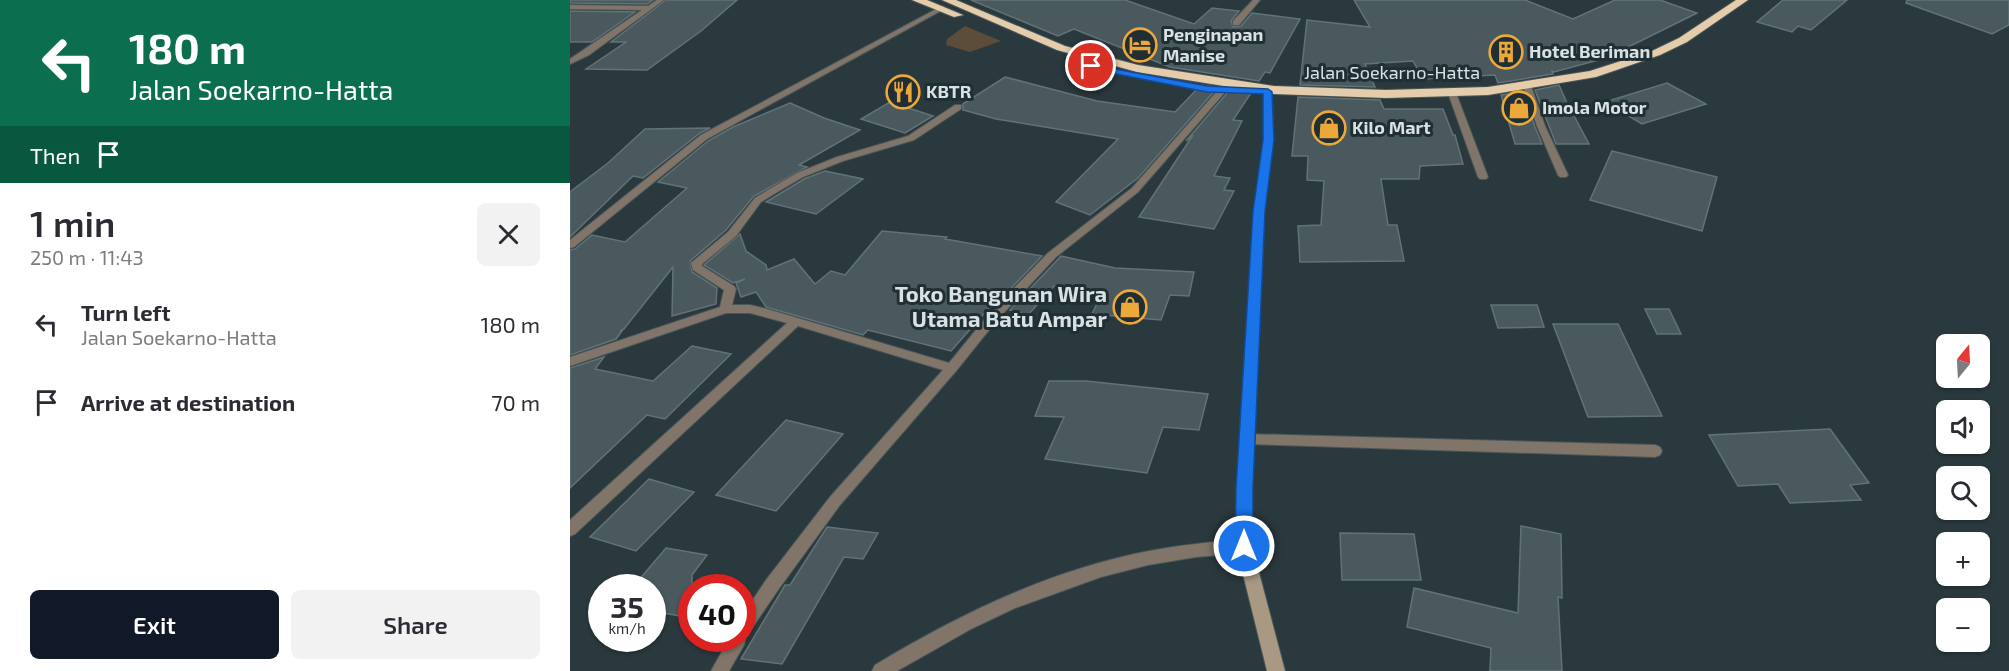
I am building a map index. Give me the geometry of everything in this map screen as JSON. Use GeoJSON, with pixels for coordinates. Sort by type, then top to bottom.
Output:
{"type":"FeatureCollection","features":[{"type":"Feature","properties":{"kind":"highway","name":"Jalan Soekarno-Hatta"},"geometry":{"type":"LineString","coordinates":[[917,0],[944,4],[1021,38],[1116,64],[1270,90]]}},
{"type":"Feature","properties":{"kind":"highway","name":"Jalan Soekarno-Hatta"},"geometry":{"type":"LineString","coordinates":[[1021,38],[1038,50],[1116,73],[1222,91],[1452,93],[1527,86],[1592,74],[1656,53],[1683,40],[1743,0]]}},
{"type":"Feature","properties":{"kind":"street"},"geometry":{"type":"LineString","coordinates":[[571,61],[661,0]]}},
{"type":"Feature","properties":{"kind":"street"},"geometry":{"type":"LineString","coordinates":[[1236,23],[1257,0]]}},
{"type":"Feature","properties":{"kind":"street"},"geometry":{"type":"LineString","coordinates":[[570,245],[704,137],[944,4]]}},
{"type":"Feature","properties":{"kind":"street"},"geometry":{"type":"LineString","coordinates":[[570,7],[648,8]]}},
{"type":"Feature","properties":{"kind":"street"},"geometry":{"type":"LineString","coordinates":[[1527,86],[1541,126],[1563,175]]}},
{"type":"Feature","properties":{"kind":"street"},"geometry":{"type":"LineString","coordinates":[[1270,90],[1269,140],[1259,211],[1244,546],[1276,671]]}},
{"type":"Feature","properties":{"kind":"street"},"geometry":{"type":"LineString","coordinates":[[756,610],[835,501],[952,368],[993,317],[1052,255],[1135,190],[1222,91]]}},
{"type":"Feature","properties":{"kind":"street"},"geometry":{"type":"LineString","coordinates":[[1452,93],[1483,177]]}},
{"type":"Feature","properties":{"kind":"street"},"geometry":{"type":"LineString","coordinates":[[725,309],[730,289],[702,274],[696,263],[732,234],[758,200],[800,175],[819,167],[911,138],[958,107]]}},
{"type":"Feature","properties":{"kind":"street"},"geometry":{"type":"LineString","coordinates":[[570,362],[725,309],[750,309],[952,368]]}},
{"type":"Feature","properties":{"kind":"street"},"geometry":{"type":"LineString","coordinates":[[570,529],[796,322]]}},
{"type":"Feature","properties":{"kind":"street"},"geometry":{"type":"LineString","coordinates":[[1247,439],[1655,451]]}},
{"type":"Feature","properties":{"kind":"street"},"geometry":{"type":"LineString","coordinates":[[881,671],[932,639],[997,606],[1074,578],[1119,565],[1206,547],[1244,546]]}},
{"type":"Feature","properties":{"kind":"street"},"geometry":{"type":"LineString","coordinates":[[720,671],[731,652]]}},
{"type":"Feature","properties":{"kind":"shaded area"},"geometry":{"type":"Polygon","coordinates":[[[965,26],[1001,41],[970,52],[946,45],[947,39],[965,26]]]}},
{"type":"Feature","properties":{"kind":"building"},"geometry":{"type":"Polygon","coordinates":[[[570,0],[653,0],[647,4],[570,3],[570,0]]]}},
{"type":"Feature","properties":{"kind":"building"},"geometry":{"type":"Polygon","coordinates":[[[666,0],[737,0],[701,31],[647,70],[586,69],[626,42],[611,42],[666,0]]]}},
{"type":"Feature","properties":{"kind":"building"},"geometry":{"type":"Polygon","coordinates":[[[971,0],[1125,0],[1194,24],[1212,8],[1239,11],[1231,21],[1233,27],[1241,26],[1252,13],[1300,19],[1270,73],[1265,72],[1259,81],[1170,67],[1074,29],[1058,36],[971,0]]]}},
{"type":"Feature","properties":{"kind":"building"},"geometry":{"type":"Polygon","coordinates":[[[1354,0],[1525,0],[1573,19],[1615,0],[1660,0],[1697,13],[1606,58],[1552,71],[1553,74],[1498,83],[1495,75],[1423,79],[1413,61],[1365,64],[1375,87],[1300,85],[1307,20],[1370,27],[1354,0]]]}},
{"type":"Feature","properties":{"kind":"building"},"geometry":{"type":"Polygon","coordinates":[[[1783,0],[1847,0],[1811,30],[1798,26],[1792,32],[1757,22],[1783,0]]]}},
{"type":"Feature","properties":{"kind":"building"},"geometry":{"type":"Polygon","coordinates":[[[1907,0],[2009,0],[2009,25],[1992,34],[1906,3],[1907,0]]]}},
{"type":"Feature","properties":{"kind":"building"},"geometry":{"type":"Polygon","coordinates":[[[570,11],[635,12],[592,42],[570,42],[570,11]]]}},
{"type":"Feature","properties":{"kind":"building"},"geometry":{"type":"Polygon","coordinates":[[[1005,77],[1097,101],[1175,112],[1201,85],[1218,87],[1138,178],[1090,215],[1056,202],[1118,139],[996,119],[963,110],[963,104],[1005,77]]]}},
{"type":"Feature","properties":{"kind":"building"},"geometry":{"type":"Polygon","coordinates":[[[1667,83],[1706,104],[1642,124],[1605,102],[1667,83]]]}},
{"type":"Feature","properties":{"kind":"building"},"geometry":{"type":"Polygon","coordinates":[[[1559,85],[1589,144],[1556,144],[1535,90],[1559,85]]]}},
{"type":"Feature","properties":{"kind":"building"},"geometry":{"type":"Polygon","coordinates":[[[1225,88],[1251,93],[1233,120],[1242,121],[1214,176],[1230,178],[1224,190],[1234,191],[1214,229],[1139,217],[1193,135],[1186,141],[1228,92],[1225,88]]]}},
{"type":"Feature","properties":{"kind":"building"},"geometry":{"type":"Polygon","coordinates":[[[1523,92],[1542,144],[1515,144],[1501,95],[1523,92]]]}},
{"type":"Feature","properties":{"kind":"building"},"geometry":{"type":"Polygon","coordinates":[[[1298,97],[1380,100],[1384,109],[1443,109],[1453,135],[1455,135],[1463,164],[1420,166],[1419,179],[1381,179],[1388,225],[1397,225],[1404,261],[1300,262],[1298,226],[1321,225],[1324,181],[1307,180],[1308,156],[1292,156],[1298,97]]]}},
{"type":"Feature","properties":{"kind":"building"},"geometry":{"type":"Polygon","coordinates":[[[890,102],[933,116],[905,133],[861,119],[890,102]]]}},
{"type":"Feature","properties":{"kind":"building"},"geometry":{"type":"Polygon","coordinates":[[[790,103],[860,130],[799,165],[807,167],[754,196],[726,230],[690,261],[692,272],[717,288],[716,304],[672,316],[673,267],[624,329],[620,331],[622,331],[616,339],[570,355],[570,250],[575,249],[592,235],[625,242],[687,188],[658,182],[708,141],[733,127],[790,103]]]}},
{"type":"Feature","properties":{"kind":"building"},"geometry":{"type":"Polygon","coordinates":[[[710,128],[700,133],[643,178],[633,176],[570,237],[570,192],[608,163],[645,129],[710,128]]]}},
{"type":"Feature","properties":{"kind":"building"},"geometry":{"type":"Polygon","coordinates":[[[1612,151],[1717,177],[1702,231],[1590,200],[1612,151]]]}},
{"type":"Feature","properties":{"kind":"building"},"geometry":{"type":"Polygon","coordinates":[[[825,171],[863,179],[816,214],[766,202],[804,179],[825,171]]]}},
{"type":"Feature","properties":{"kind":"building"},"geometry":{"type":"Polygon","coordinates":[[[882,231],[947,237],[945,239],[1042,256],[993,307],[991,306],[951,351],[868,330],[863,335],[766,307],[756,292],[741,297],[736,283],[745,279],[733,283],[704,265],[740,234],[746,251],[766,265],[767,270],[794,259],[815,284],[831,271],[845,275],[882,231]]]}},
{"type":"Feature","properties":{"kind":"building"},"geometry":{"type":"Polygon","coordinates":[[[1061,256],[1115,268],[1194,272],[1189,296],[1170,295],[1161,320],[1092,314],[1102,293],[1054,286],[1028,315],[1010,310],[1061,256]]]}},
{"type":"Feature","properties":{"kind":"building"},"geometry":{"type":"Polygon","coordinates":[[[1491,305],[1537,305],[1544,327],[1498,328],[1491,305]]]}},
{"type":"Feature","properties":{"kind":"building"},"geometry":{"type":"Polygon","coordinates":[[[1645,309],[1669,309],[1681,334],[1657,334],[1645,309]]]}},
{"type":"Feature","properties":{"kind":"building"},"geometry":{"type":"Polygon","coordinates":[[[1553,324],[1618,324],[1662,416],[1588,417],[1553,324]]]}},
{"type":"Feature","properties":{"kind":"building"},"geometry":{"type":"Polygon","coordinates":[[[692,346],[731,354],[665,419],[647,415],[570,488],[570,368],[604,357],[595,369],[653,381],[692,346]]]}},
{"type":"Feature","properties":{"kind":"building"},"geometry":{"type":"Polygon","coordinates":[[[1049,381],[1086,381],[1208,394],[1199,430],[1163,427],[1147,473],[1045,459],[1064,417],[1035,416],[1049,381]]]}},
{"type":"Feature","properties":{"kind":"building"},"geometry":{"type":"Polygon","coordinates":[[[786,420],[843,434],[776,511],[716,495],[786,420]]]}},
{"type":"Feature","properties":{"kind":"building"},"geometry":{"type":"Polygon","coordinates":[[[1830,429],[1869,483],[1850,485],[1861,500],[1790,503],[1778,484],[1738,486],[1709,435],[1830,429]]]}},
{"type":"Feature","properties":{"kind":"building"},"geometry":{"type":"Polygon","coordinates":[[[649,479],[694,492],[636,551],[590,537],[649,479]]]}},
{"type":"Feature","properties":{"kind":"building"},"geometry":{"type":"Polygon","coordinates":[[[1521,526],[1561,534],[1562,598],[1558,597],[1562,671],[1490,671],[1491,648],[1407,627],[1414,588],[1518,613],[1521,526]]]}},
{"type":"Feature","properties":{"kind":"building"},"geometry":{"type":"Polygon","coordinates":[[[827,527],[878,533],[863,559],[844,557],[782,664],[741,659],[745,652],[756,652],[756,634],[785,585],[790,585],[827,527]]]}},
{"type":"Feature","properties":{"kind":"building"},"geometry":{"type":"Polygon","coordinates":[[[1340,533],[1414,534],[1421,580],[1342,580],[1340,533]]]}},
{"type":"Feature","properties":{"kind":"building"},"geometry":{"type":"Polygon","coordinates":[[[666,548],[707,555],[693,574],[678,574],[678,616],[666,613],[666,574],[644,574],[666,548]]]}},
{"type":"Feature","properties":{"kind":"place","name":"Penginapan Manise"},"geometry":{"type":"Point","coordinates":[1140,45]}},
{"type":"Feature","properties":{"kind":"place","name":"Hotel Beriman"},"geometry":{"type":"Point","coordinates":[1506,52]}},
{"type":"Feature","properties":{"kind":"place","name":"KBTR"},"geometry":{"type":"Point","coordinates":[903,92]}},
{"type":"Feature","properties":{"kind":"place","name":"Imola Motor"},"geometry":{"type":"Point","coordinates":[1519,108]}},
{"type":"Feature","properties":{"kind":"place","name":"Kilo Mart"},"geometry":{"type":"Point","coordinates":[1329,128]}},
{"type":"Feature","properties":{"kind":"place","name":"Toko Bangunan Wira Utama Batu Ampar"},"geometry":{"type":"Point","coordinates":[1130,307]}},
{"type":"Feature","properties":{"kind":"route"},"geometry":{"type":"LineString","coordinates":[[1091,66],[1116,73],[1207,89],[1268,92],[1269,140],[1259,211],[1244,546]]}}]}
